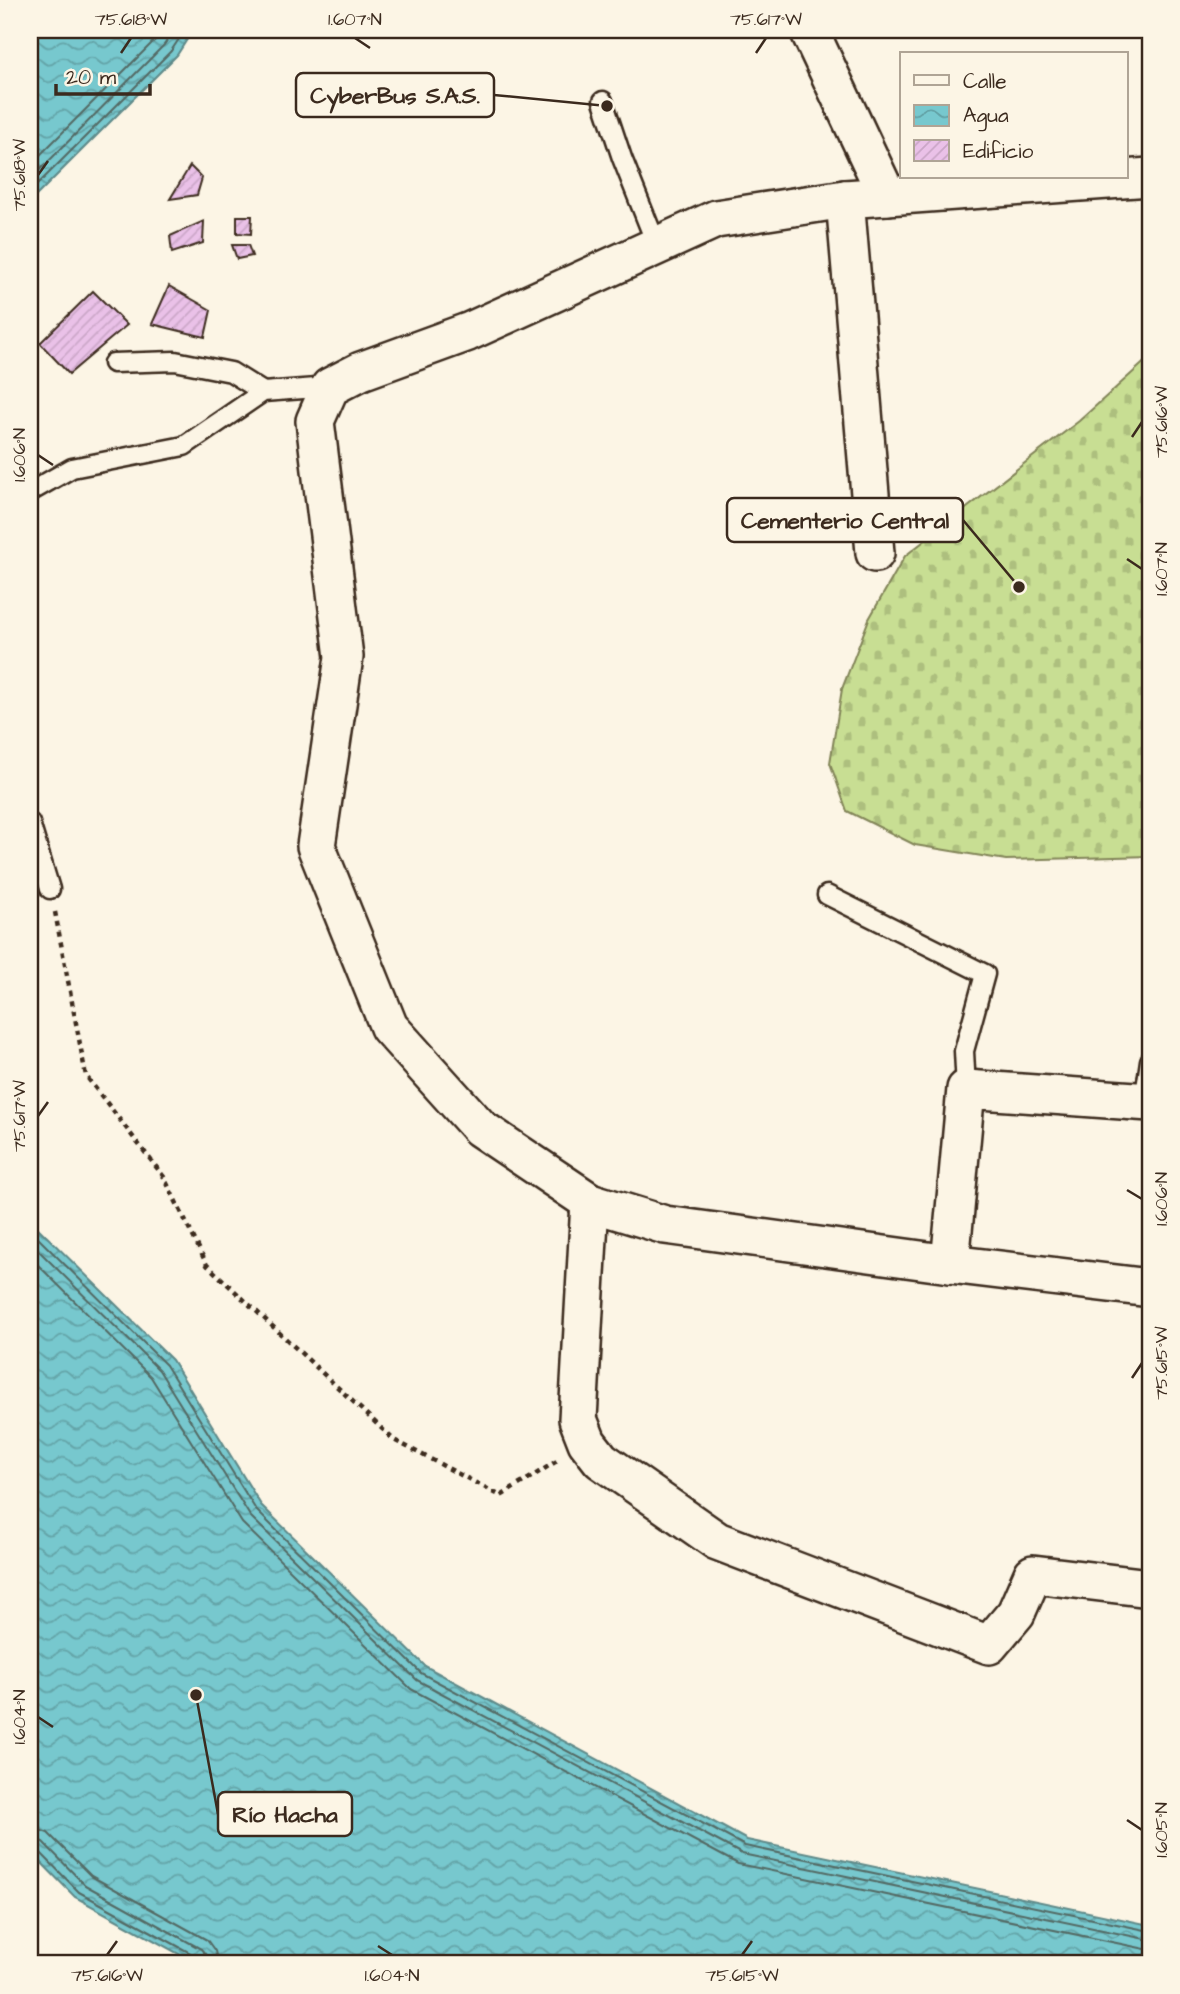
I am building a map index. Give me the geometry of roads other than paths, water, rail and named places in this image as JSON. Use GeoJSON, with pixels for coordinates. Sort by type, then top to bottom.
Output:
{"type":"FeatureCollection","features":[{"type":"Feature","properties":{"kind":"street"},"geometry":{"type":"LineString","coordinates":[[809,30],[887,196]]}},
{"type":"Feature","properties":{"kind":"street"},"geometry":{"type":"LineString","coordinates":[[1150,177],[845,199],[716,219],[468,332],[361,371],[330,387],[315,421],[344,657],[316,846],[389,1027],[480,1128],[590,1202],[665,1225],[950,1264],[1150,1287]]}},
{"type":"Feature","properties":{"kind":"street"},"geometry":{"type":"LineString","coordinates":[[845,199],[875,552]]}},
{"type":"Feature","properties":{"kind":"street"},"geometry":{"type":"LineString","coordinates":[[950,1264],[967,1089],[1147,1102]]}},
{"type":"Feature","properties":{"kind":"street"},"geometry":{"type":"LineString","coordinates":[[590,1202],[578,1419],[587,1442],[601,1460],[717,1541],[989,1645],[1016,1613],[1033,1574],[1150,1588]]}},
{"type":"Feature","properties":{"kind":"lane"},"geometry":{"type":"LineString","coordinates":[[603,101],[657,246]]}},
{"type":"Feature","properties":{"kind":"lane"},"geometry":{"type":"LineString","coordinates":[[113,363],[186,363],[231,372],[263,391]]}},
{"type":"Feature","properties":{"kind":"lane"},"geometry":{"type":"LineString","coordinates":[[30,492],[72,468],[184,446],[263,391],[330,387]]}},
{"type":"Feature","properties":{"kind":"lane"},"geometry":{"type":"LineString","coordinates":[[30,823],[50,889]]}},
{"type":"Feature","properties":{"kind":"lane"},"geometry":{"type":"LineString","coordinates":[[827,895],[985,974],[964,1051],[967,1089]]}},
{"type":"Feature","properties":{"kind":"lane"},"geometry":{"type":"LineString","coordinates":[[1147,1102],[1150,1061]]}},
{"type":"Feature","properties":{"kind":"water"},"geometry":{"type":"Polygon","coordinates":[[[30,30],[193,30],[177,55],[30,202],[30,30]]]}},
{"type":"Feature","properties":{"kind":"water"},"geometry":{"type":"Polygon","coordinates":[[[30,1220],[172,1360],[261,1505],[425,1666],[747,1840],[1150,1925],[1150,1964],[197,1964],[75,1897],[30,1851],[30,1220]]]}},
{"type":"Feature","properties":{"kind":"place","name":"CyberBus S.A.S."},"geometry":{"type":"Point","coordinates":[607,106]}},
{"type":"Feature","properties":{"kind":"place","name":"Cementerio Central"},"geometry":{"type":"Point","coordinates":[1019,587]}},
{"type":"Feature","properties":{"kind":"place","name":"Río Hacha"},"geometry":{"type":"Point","coordinates":[196,1695]}}]}
